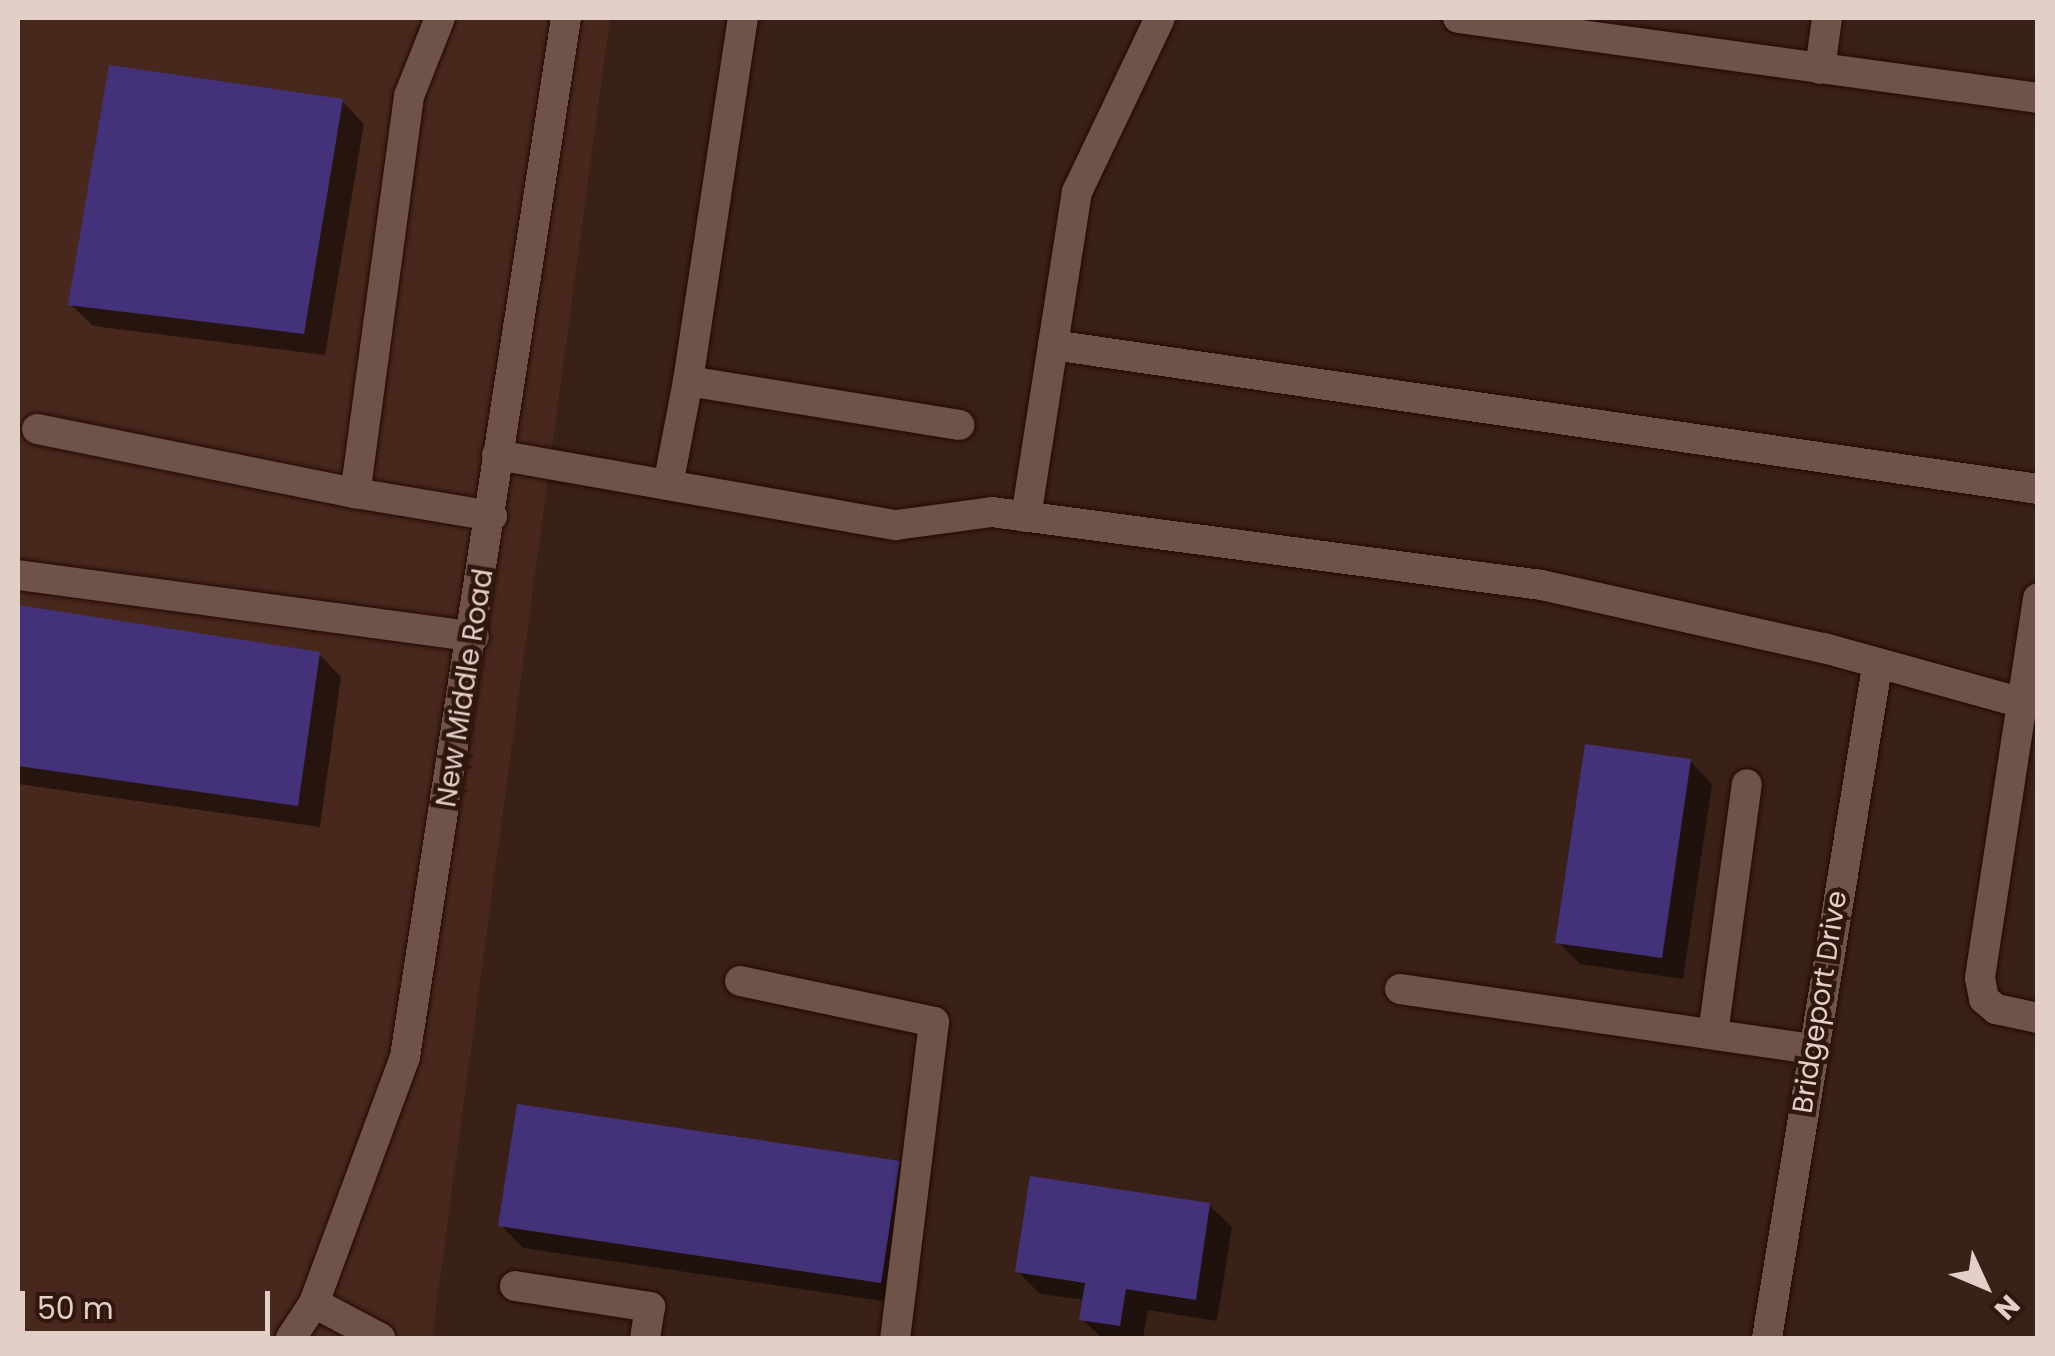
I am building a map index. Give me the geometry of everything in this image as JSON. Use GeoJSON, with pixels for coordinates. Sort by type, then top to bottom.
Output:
{"type":"FeatureCollection","features":[{"type":"Feature","properties":{"kind":"street"},"geometry":{"type":"LineString","coordinates":[[355,494],[409,96],[440,18]]}},
{"type":"Feature","properties":{"kind":"street","name":"New Middle Road"},"geometry":{"type":"LineString","coordinates":[[291,1338],[314,1303],[405,1057],[474,637],[497,456],[566,18]]}},
{"type":"Feature","properties":{"kind":"street"},"geometry":{"type":"LineString","coordinates":[[668,485],[688,381],[742,18]]}},
{"type":"Feature","properties":{"kind":"street"},"geometry":{"type":"LineString","coordinates":[[1026,517],[1077,192],[1160,18]]}},
{"type":"Feature","properties":{"kind":"street"},"geometry":{"type":"LineString","coordinates":[[1458,18],[2038,98]]}},
{"type":"Feature","properties":{"kind":"street"},"geometry":{"type":"LineString","coordinates":[[1820,68],[1827,18]]}},
{"type":"Feature","properties":{"kind":"street"},"geometry":{"type":"LineString","coordinates":[[1052,345],[2038,489]]}},
{"type":"Feature","properties":{"kind":"street"},"geometry":{"type":"LineString","coordinates":[[688,381],[959,425]]}},
{"type":"Feature","properties":{"kind":"street"},"geometry":{"type":"LineString","coordinates":[[36,430],[355,494],[492,516]]}},
{"type":"Feature","properties":{"kind":"street"},"geometry":{"type":"LineString","coordinates":[[497,456],[896,525],[992,512],[1541,585],[1824,648],[1877,667],[2022,703]]}},
{"type":"Feature","properties":{"kind":"street"},"geometry":{"type":"LineString","coordinates":[[18,575],[474,637]]}},
{"type":"Feature","properties":{"kind":"street"},"geometry":{"type":"LineString","coordinates":[[2038,598],[1980,978],[1984,999],[1996,1009],[2038,1018]]}},
{"type":"Feature","properties":{"kind":"street","name":"Bridgeport Drive"},"geometry":{"type":"LineString","coordinates":[[1767,1338],[1810,1048],[1877,667]]}},
{"type":"Feature","properties":{"kind":"street"},"geometry":{"type":"LineString","coordinates":[[1713,1034],[1747,784]]}},
{"type":"Feature","properties":{"kind":"street"},"geometry":{"type":"LineString","coordinates":[[740,980],[934,1022],[895,1338]]}},
{"type":"Feature","properties":{"kind":"street"},"geometry":{"type":"LineString","coordinates":[[1400,989],[1810,1048]]}},
{"type":"Feature","properties":{"kind":"street"},"geometry":{"type":"LineString","coordinates":[[516,1286],[650,1306],[645,1338]]}},
{"type":"Feature","properties":{"kind":"street"},"geometry":{"type":"LineString","coordinates":[[314,1303],[380,1338]]}},
{"type":"Feature","properties":{"kind":"shaded area"},"geometry":{"type":"Polygon","coordinates":[[[18,18],[610,18],[432,1338],[18,1338],[18,18]]]}},
{"type":"Feature","properties":{"kind":"building"},"geometry":{"type":"Polygon","coordinates":[[[109,65],[343,99],[304,334],[68,305],[109,65]]]}},
{"type":"Feature","properties":{"kind":"building"},"geometry":{"type":"Polygon","coordinates":[[[18,605],[320,652],[298,806],[18,766],[18,605]]]}},
{"type":"Feature","properties":{"kind":"building"},"geometry":{"type":"Polygon","coordinates":[[[1585,744],[1691,759],[1662,958],[1555,943],[1585,744]]]}},
{"type":"Feature","properties":{"kind":"building"},"geometry":{"type":"Polygon","coordinates":[[[517,1104],[900,1161],[881,1283],[498,1226],[517,1104]]]}},
{"type":"Feature","properties":{"kind":"building"},"geometry":{"type":"Polygon","coordinates":[[[1030,1176],[1210,1203],[1196,1300],[1126,1289],[1120,1326],[1079,1320],[1085,1283],[1015,1272],[1030,1176]]]}}]}
